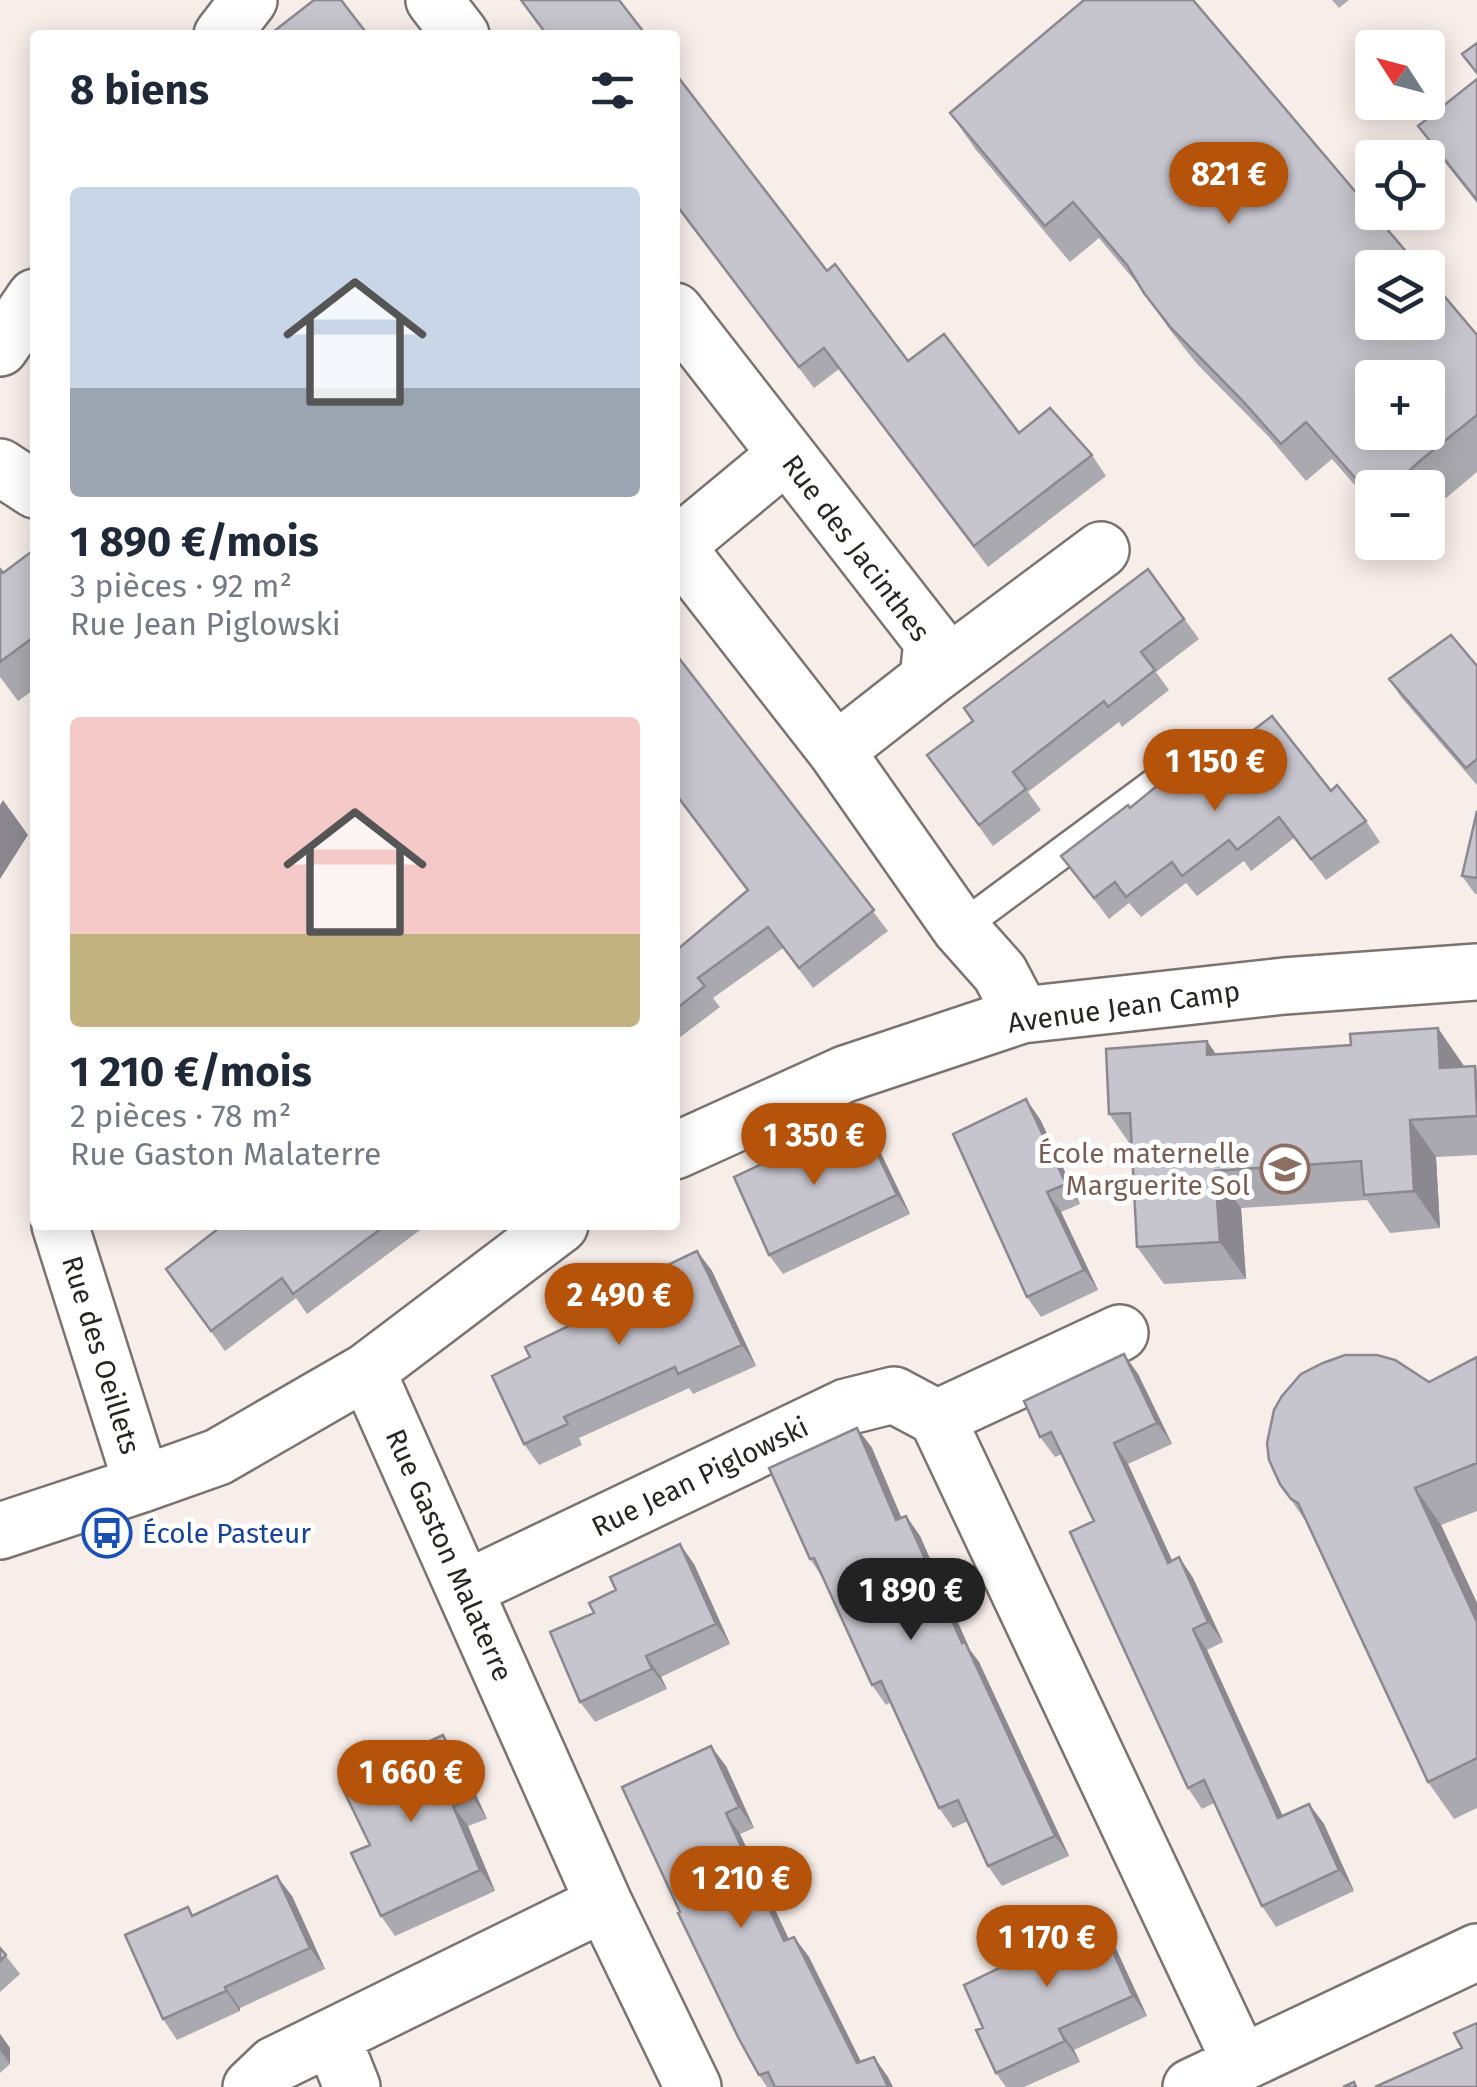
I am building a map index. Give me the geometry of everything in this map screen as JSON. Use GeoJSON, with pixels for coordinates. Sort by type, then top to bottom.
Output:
{"type":"FeatureCollection","features":[{"type":"Feature","properties":{"kind":"street"},"geometry":{"type":"LineString","coordinates":[[226,30],[249,0]]}},
{"type":"Feature","properties":{"kind":"street"},"geometry":{"type":"LineString","coordinates":[[434,0],[457,30]]}},
{"type":"Feature","properties":{"kind":"street"},"geometry":{"type":"LineString","coordinates":[[0,348],[30,304]]}},
{"type":"Feature","properties":{"kind":"street","name":"Rue des Jacinthes"},"geometry":{"type":"LineString","coordinates":[[680,318],[932,641],[928,680],[836,751]]}},
{"type":"Feature","properties":{"kind":"street"},"geometry":{"type":"LineString","coordinates":[[680,544],[786,455]]}},
{"type":"Feature","properties":{"kind":"street"},"geometry":{"type":"LineString","coordinates":[[0,467],[30,487]]}},
{"type":"Feature","properties":{"kind":"street"},"geometry":{"type":"LineString","coordinates":[[928,680],[1102,550]]}},
{"type":"Feature","properties":{"kind":"street"},"geometry":{"type":"LineString","coordinates":[[680,552],[836,751],[960,928],[1000,974],[1022,1015]]}},
{"type":"Feature","properties":{"kind":"street","name":"Avenue Jean Camp"},"geometry":{"type":"LineString","coordinates":[[680,1149],[844,1074],[1022,1015],[1284,986],[1477,972]]}},
{"type":"Feature","properties":{"kind":"street","name":"Rue des Oeillets"},"geometry":{"type":"LineString","coordinates":[[62,1230],[142,1484]]}},
{"type":"Feature","properties":{"kind":"street"},"geometry":{"type":"LineString","coordinates":[[0,1531],[218,1456],[367,1371],[553,1230]]}},
{"type":"Feature","properties":{"kind":"street"},"geometry":{"type":"LineString","coordinates":[[1120,1332],[937,1418],[1242,2063]]}},
{"type":"Feature","properties":{"kind":"street","name":"Rue Gaston Malaterre"},"geometry":{"type":"LineString","coordinates":[[367,1371],[604,1903],[693,2087]]}},
{"type":"Feature","properties":{"kind":"street","name":"Rue Jean Piglowski"},"geometry":{"type":"LineString","coordinates":[[465,1589],[846,1407],[894,1394],[937,1418]]}},
{"type":"Feature","properties":{"kind":"street"},"geometry":{"type":"LineString","coordinates":[[251,2087],[274,2065],[604,1903]]}},
{"type":"Feature","properties":{"kind":"street"},"geometry":{"type":"LineString","coordinates":[[1191,2087],[1477,1952]]}},
{"type":"Feature","properties":{"kind":"street"},"geometry":{"type":"LineString","coordinates":[[332,2037],[352,2087]]}},
{"type":"Feature","properties":{"kind":"lane"},"geometry":{"type":"LineString","coordinates":[[960,928],[1202,750]]}},
{"type":"Feature","properties":{"kind":"building"},"geometry":{"type":"Polygon","coordinates":[[[314,0],[341,0],[364,30],[276,30],[314,0]]]}},
{"type":"Feature","properties":{"kind":"building"},"geometry":{"type":"Polygon","coordinates":[[[521,0],[619,0],[642,30],[543,30],[521,0]]]}},
{"type":"Feature","properties":{"kind":"building"},"geometry":{"type":"Polygon","coordinates":[[[1084,0],[1193,0],[1355,191],[1355,230],[1388,230],[1405,250],[1355,250],[1355,340],[1445,340],[1445,297],[1477,335],[1477,415],[1445,441],[1445,360],[1355,360],[1355,450],[1433,450],[1410,470],[1355,470],[1355,478],[1306,422],[1281,444],[1171,328],[1127,265],[1073,202],[1045,226],[950,113],[1084,0]]]}},
{"type":"Feature","properties":{"kind":"building"},"geometry":{"type":"Polygon","coordinates":[[[1477,43],[1477,73],[1462,54],[1477,43]]]}},
{"type":"Feature","properties":{"kind":"building"},"geometry":{"type":"Polygon","coordinates":[[[1477,79],[1477,200],[1445,160],[1445,140],[1429,140],[1418,126],[1426,120],[1445,120],[1445,104],[1477,79]]]}},
{"type":"Feature","properties":{"kind":"building"},"geometry":{"type":"Polygon","coordinates":[[[680,80],[827,271],[835,264],[908,361],[944,334],[1019,433],[1050,408],[1092,455],[974,546],[824,348],[799,367],[680,210],[680,80]]]}},
{"type":"Feature","properties":{"kind":"building"},"geometry":{"type":"Polygon","coordinates":[[[30,553],[30,640],[0,662],[0,569],[3,573],[30,553]]]}},
{"type":"Feature","properties":{"kind":"building"},"geometry":{"type":"Polygon","coordinates":[[[1148,569],[1184,619],[1141,652],[1155,670],[1108,707],[1104,701],[1013,772],[1026,789],[979,825],[927,755],[973,721],[964,708],[1148,569]]]}},
{"type":"Feature","properties":{"kind":"building"},"geometry":{"type":"Polygon","coordinates":[[[1451,635],[1477,666],[1477,759],[1466,768],[1389,679],[1451,635]]]}},
{"type":"Feature","properties":{"kind":"building"},"geometry":{"type":"Polygon","coordinates":[[[680,659],[874,910],[799,968],[768,927],[698,978],[705,986],[680,1006],[680,947],[748,890],[680,800],[680,659]]]}},
{"type":"Feature","properties":{"kind":"building"},"geometry":{"type":"Polygon","coordinates":[[[1272,716],[1331,791],[1337,785],[1366,821],[1311,859],[1279,817],[1237,850],[1229,840],[1182,876],[1172,862],[1126,897],[1115,882],[1094,898],[1061,856],[1128,805],[1130,808],[1192,757],[1202,769],[1272,716]]]}},
{"type":"Feature","properties":{"kind":"building"},"geometry":{"type":"Polygon","coordinates":[[[1477,811],[1477,878],[1462,876],[1477,811]]]}},
{"type":"Feature","properties":{"kind":"building"},"geometry":{"type":"Polygon","coordinates":[[[1438,1028],[1440,1068],[1475,1066],[1477,1116],[1410,1120],[1414,1191],[1364,1195],[1361,1161],[1215,1171],[1220,1242],[1137,1247],[1130,1113],[1109,1114],[1106,1049],[1207,1041],[1207,1055],[1351,1045],[1350,1034],[1438,1028]]]}},
{"type":"Feature","properties":{"kind":"building"},"geometry":{"type":"Polygon","coordinates":[[[1026,1099],[1066,1184],[1047,1192],[1084,1270],[1027,1297],[953,1134],[1026,1099]]]}},
{"type":"Feature","properties":{"kind":"building"},"geometry":{"type":"Polygon","coordinates":[[[864,1126],[897,1195],[769,1255],[734,1177],[823,1135],[826,1144],[864,1126]]]}},
{"type":"Feature","properties":{"kind":"building"},"geometry":{"type":"Polygon","coordinates":[[[217,1230],[379,1230],[293,1294],[282,1278],[211,1331],[166,1269],[217,1230]]]}},
{"type":"Feature","properties":{"kind":"building"},"geometry":{"type":"Polygon","coordinates":[[[697,1251],[742,1345],[678,1374],[675,1367],[564,1417],[568,1424],[524,1444],[492,1376],[530,1357],[525,1347],[641,1291],[636,1280],[697,1251]]]}},
{"type":"Feature","properties":{"kind":"building"},"geometry":{"type":"Polygon","coordinates":[[[1124,1354],[1157,1423],[1114,1443],[1168,1563],[1179,1557],[1208,1622],[1193,1629],[1278,1818],[1309,1804],[1339,1870],[1262,1906],[1204,1780],[1188,1788],[1070,1532],[1094,1521],[1051,1432],[1040,1437],[1024,1401],[1124,1354]]]}},
{"type":"Feature","properties":{"kind":"building"},"geometry":{"type":"Polygon","coordinates":[[[1345,1355],[1377,1355],[1395,1360],[1429,1382],[1477,1357],[1477,1463],[1415,1488],[1477,1622],[1477,1758],[1428,1782],[1298,1503],[1280,1484],[1269,1460],[1267,1443],[1274,1410],[1282,1396],[1301,1374],[1345,1355]]]}},
{"type":"Feature","properties":{"kind":"building"},"geometry":{"type":"Polygon","coordinates":[[[857,1428],[896,1520],[906,1516],[1055,1836],[988,1866],[958,1800],[939,1808],[881,1681],[872,1685],[769,1468],[857,1428]]]}},
{"type":"Feature","properties":{"kind":"building"},"geometry":{"type":"Polygon","coordinates":[[[680,1544],[716,1624],[646,1656],[652,1669],[580,1702],[550,1632],[594,1613],[589,1603],[616,1590],[610,1577],[680,1544]]]}},
{"type":"Feature","properties":{"kind":"building"},"geometry":{"type":"Polygon","coordinates":[[[443,1735],[473,1798],[453,1806],[480,1870],[381,1916],[351,1853],[370,1845],[340,1783],[443,1735]]]}},
{"type":"Feature","properties":{"kind":"building"},"geometry":{"type":"Polygon","coordinates":[[[711,1746],[739,1807],[726,1813],[784,1941],[794,1937],[857,2063],[874,2057],[888,2087],[775,2087],[768,2072],[759,2075],[739,2039],[622,1787],[711,1746]]]}},
{"type":"Feature","properties":{"kind":"building"},"geometry":{"type":"Polygon","coordinates":[[[277,1876],[310,1948],[163,2019],[125,1935],[188,1907],[192,1916],[277,1876]]]}},
{"type":"Feature","properties":{"kind":"building"},"geometry":{"type":"Polygon","coordinates":[[[1093,1908],[1133,1996],[1059,2029],[1065,2041],[996,2073],[976,2030],[983,2028],[964,1985],[1026,1955],[1020,1942],[1093,1908]]]}},
{"type":"Feature","properties":{"kind":"building"},"geometry":{"type":"Polygon","coordinates":[[[1477,2023],[1477,2087],[1375,2087],[1462,2048],[1454,2033],[1477,2023]]]}},
{"type":"Feature","properties":{"kind":"place","name":"École maternelle Marguerite Sol"},"geometry":{"type":"Point","coordinates":[1285,1169]}},
{"type":"Feature","properties":{"kind":"place","name":"École Pasteur"},"geometry":{"type":"Point","coordinates":[107,1533]}}]}
